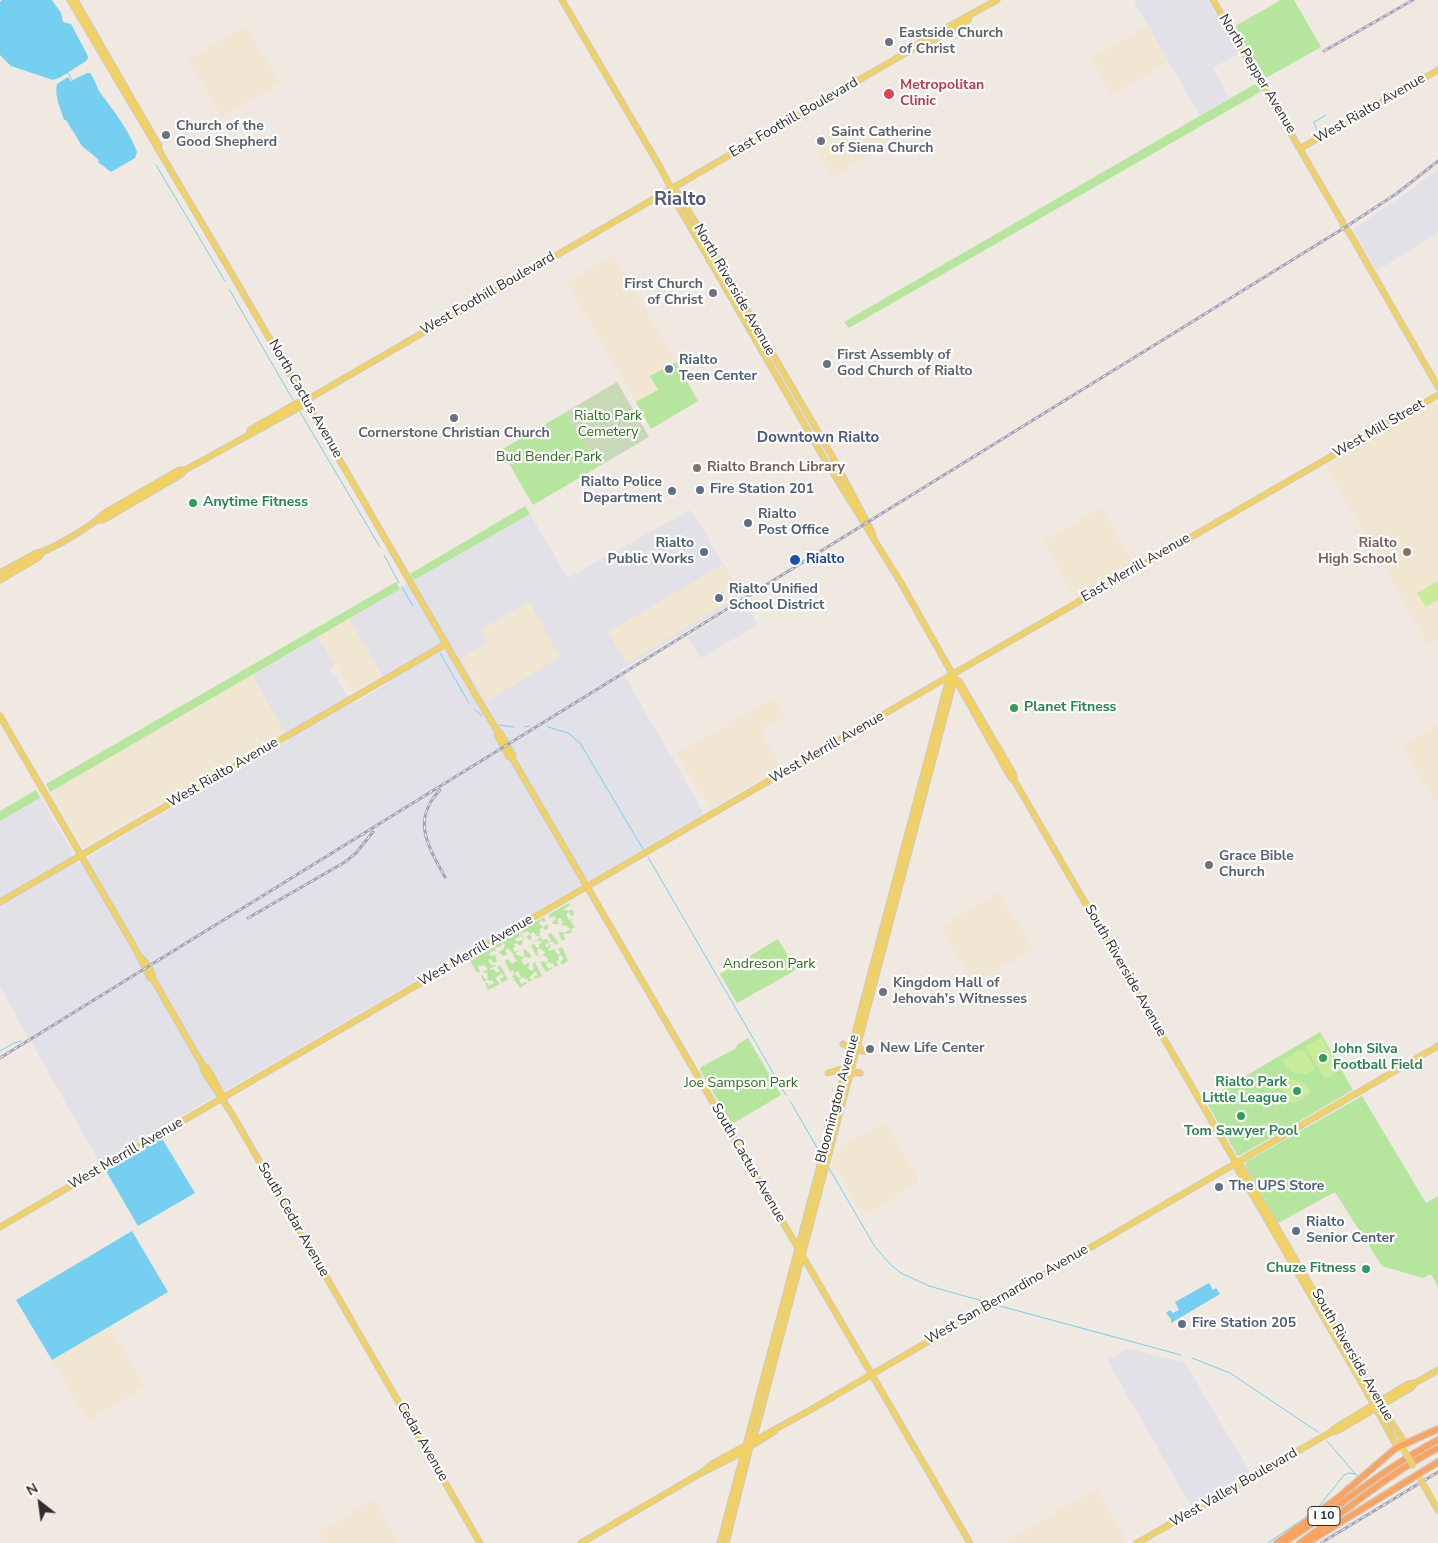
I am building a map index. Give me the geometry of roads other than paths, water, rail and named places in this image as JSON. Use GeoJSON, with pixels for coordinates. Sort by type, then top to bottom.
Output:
{"type":"FeatureCollection","features":[{"type":"Feature","properties":{"kind":"highway"},"geometry":{"type":"LineString","coordinates":[[1277,1543],[1321,1511],[1389,1453],[1438,1429]]}},
{"type":"Feature","properties":{"kind":"highway","name":"I 10"},"geometry":{"type":"LineString","coordinates":[[1300,1543],[1399,1462],[1438,1440]]}},
{"type":"Feature","properties":{"kind":"highway","name":"I 10"},"geometry":{"type":"LineString","coordinates":[[1283,1543],[1402,1468],[1438,1448]]}},
{"type":"Feature","properties":{"kind":"highway"},"geometry":{"type":"LineString","coordinates":[[1307,1543],[1438,1462]]}},
{"type":"Feature","properties":{"kind":"main road","name":"North Cactus Avenue"},"geometry":{"type":"LineString","coordinates":[[70,0],[160,154],[163,156],[446,644]]}},
{"type":"Feature","properties":{"kind":"main road","name":"North Cactus Avenue"},"geometry":{"type":"LineString","coordinates":[[75,0],[163,152],[163,156]]}},
{"type":"Feature","properties":{"kind":"main road","name":"North Riverside Avenue"},"geometry":{"type":"LineString","coordinates":[[562,0],[671,188],[673,197],[789,398]]}},
{"type":"Feature","properties":{"kind":"main road","name":"East Foothill Boulevard"},"geometry":{"type":"LineString","coordinates":[[671,188],[916,48],[920,48],[968,20],[970,15],[997,0]]}},
{"type":"Feature","properties":{"kind":"main road","name":"North Pepper Avenue"},"geometry":{"type":"LineString","coordinates":[[1213,0],[1343,223],[1349,229],[1348,232],[1438,387]]}},
{"type":"Feature","properties":{"kind":"main road","name":"West Rialto Avenue"},"geometry":{"type":"LineString","coordinates":[[1301,148],[1438,70]]}},
{"type":"Feature","properties":{"kind":"main road","name":"North Riverside Avenue"},"geometry":{"type":"LineString","coordinates":[[671,188],[678,193],[795,394]]}},
{"type":"Feature","properties":{"kind":"main road","name":"West Foothill Boulevard"},"geometry":{"type":"LineString","coordinates":[[98,520],[103,520],[249,434],[250,430],[297,403],[305,401],[671,188]]}},
{"type":"Feature","properties":{"kind":"main road","name":"South Riverside Avenue"},"geometry":{"type":"LineString","coordinates":[[795,394],[834,459],[873,536],[959,687],[1236,1163],[1237,1168],[1303,1283],[1377,1405],[1403,1440],[1402,1448],[1438,1510]]}},
{"type":"Feature","properties":{"kind":"main road","name":"West Mill Street"},"geometry":{"type":"LineString","coordinates":[[1320,462],[1438,395]]}},
{"type":"Feature","properties":{"kind":"main road","name":"South Riverside Avenue"},"geometry":{"type":"LineString","coordinates":[[789,398],[856,513],[873,536]]}},
{"type":"Feature","properties":{"kind":"main road","name":"East Merrill Avenue"},"geometry":{"type":"LineString","coordinates":[[953,674],[1320,462]]}},
{"type":"Feature","properties":{"kind":"main road","name":"West Foothill Boulevard"},"geometry":{"type":"LineString","coordinates":[[0,573],[42,552],[98,520],[103,514],[179,470],[185,470]]}},
{"type":"Feature","properties":{"kind":"main road","name":"West Foothill Boulevard"},"geometry":{"type":"LineString","coordinates":[[0,580],[39,558],[42,552]]}},
{"type":"Feature","properties":{"kind":"main road"},"geometry":{"type":"LineString","coordinates":[[12,573],[32,558],[32,556]]}},
{"type":"Feature","properties":{"kind":"main road","name":"West Rialto Avenue"},"geometry":{"type":"LineString","coordinates":[[0,902],[446,644]]}},
{"type":"Feature","properties":{"kind":"main road","name":"South Cactus Avenue"},"geometry":{"type":"LineString","coordinates":[[446,644],[513,755],[512,758],[970,1543]]}},
{"type":"Feature","properties":{"kind":"main road","name":"South Riverside Avenue"},"geometry":{"type":"LineString","coordinates":[[953,674],[1014,775],[1014,780]]}},
{"type":"Feature","properties":{"kind":"main road","name":"Bloomington Avenue"},"geometry":{"type":"LineString","coordinates":[[726,1543],[748,1446],[798,1249],[951,692],[953,674]]}},
{"type":"Feature","properties":{"kind":"main road","name":"Bloomington Avenue"},"geometry":{"type":"LineString","coordinates":[[855,1045],[948,682],[953,674]]}},
{"type":"Feature","properties":{"kind":"main road","name":"West Merrill Avenue"},"geometry":{"type":"LineString","coordinates":[[0,1227],[953,674]]}},
{"type":"Feature","properties":{"kind":"main road"},"geometry":{"type":"LineString","coordinates":[[951,692],[959,687]]}},
{"type":"Feature","properties":{"kind":"main road","name":"South Cedar Avenue"},"geometry":{"type":"LineString","coordinates":[[0,716],[140,957],[153,976],[203,1066],[203,1070],[218,1095],[222,1098],[363,1342]]}},
{"type":"Feature","properties":{"kind":"main road"},"geometry":{"type":"LineString","coordinates":[[843,1044],[847,1046],[855,1045],[862,1051],[866,1051]]}},
{"type":"Feature","properties":{"kind":"main road","name":"West San Bernardino Avenue"},"geometry":{"type":"LineString","coordinates":[[581,1543],[701,1473],[735,1456],[762,1436],[1438,1046]]}},
{"type":"Feature","properties":{"kind":"main road"},"geometry":{"type":"LineString","coordinates":[[828,1073],[841,1069],[847,1074],[860,1073]]}},
{"type":"Feature","properties":{"kind":"main road","name":"Bloomington Avenue"},"geometry":{"type":"LineString","coordinates":[[720,1543],[742,1462],[756,1430],[798,1272],[847,1074]]}},
{"type":"Feature","properties":{"kind":"main road","name":"South Riverside Avenue"},"geometry":{"type":"LineString","coordinates":[[1236,1163],[1241,1166],[1316,1294],[1377,1405]]}},
{"type":"Feature","properties":{"kind":"main road"},"geometry":{"type":"LineString","coordinates":[[790,1234],[796,1236],[802,1234]]}},
{"type":"Feature","properties":{"kind":"main road"},"geometry":{"type":"LineString","coordinates":[[798,1272],[803,1268],[810,1270]]}},
{"type":"Feature","properties":{"kind":"main road"},"geometry":{"type":"LineString","coordinates":[[1303,1283],[1316,1294]]}},
{"type":"Feature","properties":{"kind":"main road","name":"Cedar Avenue"},"geometry":{"type":"LineString","coordinates":[[363,1342],[480,1543]]}},
{"type":"Feature","properties":{"kind":"main road","name":"West Valley Boulevard"},"geometry":{"type":"LineString","coordinates":[[1137,1543],[1331,1432],[1334,1428],[1377,1405],[1408,1384],[1415,1383],[1438,1370]]}},
{"type":"Feature","properties":{"kind":"main road","name":"West San Bernardino Avenue"},"geometry":{"type":"LineString","coordinates":[[701,1473],[712,1464],[771,1435],[778,1428]]}},
{"type":"Feature","properties":{"kind":"main road"},"geometry":{"type":"LineString","coordinates":[[756,1430],[762,1436]]}},
{"type":"Feature","properties":{"kind":"main road"},"geometry":{"type":"LineString","coordinates":[[735,1456],[740,1458],[742,1462]]}},
{"type":"Feature","properties":{"kind":"main road"},"geometry":{"type":"LineString","coordinates":[[728,1514],[730,1516],[728,1531]]}},
{"type":"Feature","properties":{"kind":"water"},"geometry":{"type":"Polygon","coordinates":[[[2,0],[52,0],[61,13],[63,22],[71,24],[87,54],[88,58],[86,61],[53,80],[11,66],[0,55],[0,2],[2,0]]]}},
{"type":"Feature","properties":{"kind":"water"},"geometry":{"type":"Polygon","coordinates":[[[90,73],[99,91],[125,128],[137,152],[135,158],[111,172],[82,146],[66,120],[64,120],[57,98],[57,84],[68,77],[71,81],[90,73]]]}},
{"type":"Feature","properties":{"kind":"water"},"geometry":{"type":"Polygon","coordinates":[[[161,1137],[195,1193],[138,1226],[106,1171],[161,1137]]]}},
{"type":"Feature","properties":{"kind":"water"},"geometry":{"type":"Polygon","coordinates":[[[132,1231],[168,1292],[52,1360],[16,1300],[132,1231]]]}},
{"type":"Feature","properties":{"kind":"water"},"geometry":{"type":"Polygon","coordinates":[[[1209,1283],[1213,1290],[1216,1288],[1220,1294],[1171,1323],[1171,1319],[1166,1313],[1170,1310],[1173,1313],[1179,1310],[1175,1302],[1209,1283]]]}},
{"type":"Feature","properties":{"kind":"waterway"},"geometry":{"type":"LineString","coordinates":[[68,73],[72,80]]}},
{"type":"Feature","properties":{"kind":"waterway"},"geometry":{"type":"LineString","coordinates":[[1320,131],[1317,131],[1314,122],[1326,115]]}},
{"type":"Feature","properties":{"kind":"waterway"},"geometry":{"type":"LineString","coordinates":[[156,165],[225,281]]}},
{"type":"Feature","properties":{"kind":"waterway"},"geometry":{"type":"LineString","coordinates":[[229,289],[293,400]]}},
{"type":"Feature","properties":{"kind":"waterway"},"geometry":{"type":"LineString","coordinates":[[300,412],[380,547]]}},
{"type":"Feature","properties":{"kind":"waterway"},"geometry":{"type":"LineString","coordinates":[[384,555],[399,583]]}},
{"type":"Feature","properties":{"kind":"waterway"},"geometry":{"type":"LineString","coordinates":[[402,587],[413,606]]}},
{"type":"Feature","properties":{"kind":"waterway"},"geometry":{"type":"LineString","coordinates":[[440,653],[469,703]]}},
{"type":"Feature","properties":{"kind":"waterway"},"geometry":{"type":"LineString","coordinates":[[474,709],[482,716]]}},
{"type":"Feature","properties":{"kind":"waterway"},"geometry":{"type":"LineString","coordinates":[[499,725],[514,727]]}},
{"type":"Feature","properties":{"kind":"waterway"},"geometry":{"type":"LineString","coordinates":[[524,727],[530,726]]}},
{"type":"Feature","properties":{"kind":"waterway"},"geometry":{"type":"LineString","coordinates":[[548,727],[568,733],[580,743],[643,849]]}},
{"type":"Feature","properties":{"kind":"waterway"},"geometry":{"type":"LineString","coordinates":[[648,857],[786,1095]]}},
{"type":"Feature","properties":{"kind":"waterway"},"geometry":{"type":"LineString","coordinates":[[0,1051],[21,1041]]}},
{"type":"Feature","properties":{"kind":"waterway"},"geometry":{"type":"LineString","coordinates":[[790,1101],[819,1151]]}},
{"type":"Feature","properties":{"kind":"waterway"},"geometry":{"type":"LineString","coordinates":[[829,1168],[875,1247],[890,1264],[901,1273],[929,1286],[986,1302]]}},
{"type":"Feature","properties":{"kind":"waterway"},"geometry":{"type":"LineString","coordinates":[[1000,1306],[1181,1355]]}},
{"type":"Feature","properties":{"kind":"waterway"},"geometry":{"type":"LineString","coordinates":[[1192,1358],[1230,1373],[1318,1432]]}},
{"type":"Feature","properties":{"kind":"waterway"},"geometry":{"type":"LineString","coordinates":[[1327,1441],[1358,1477]]}},
{"type":"Feature","properties":{"kind":"waterway"},"geometry":{"type":"LineString","coordinates":[[1268,1543],[1316,1510],[1344,1475],[1349,1473],[1356,1474]]}},
{"type":"Feature","properties":{"kind":"railway"},"geometry":{"type":"LineString","coordinates":[[1324,51],[1413,0]]}},
{"type":"Feature","properties":{"kind":"railway"},"geometry":{"type":"LineString","coordinates":[[0,1058],[1344,228],[1396,194],[1438,161]]}},
{"type":"Feature","properties":{"kind":"railway"},"geometry":{"type":"LineString","coordinates":[[440,790],[431,801],[424,823],[428,844],[445,877]]}},
{"type":"Feature","properties":{"kind":"railway"},"geometry":{"type":"LineString","coordinates":[[248,918],[345,862],[356,853],[373,832]]}},
{"type":"Feature","properties":{"kind":"railway"},"geometry":{"type":"LineString","coordinates":[[1321,1543],[1438,1472]]}},
{"type":"Feature","properties":{"kind":"place","name":"Eastside Church of Christ"},"geometry":{"type":"Point","coordinates":[889,42]}},
{"type":"Feature","properties":{"kind":"place","name":"Metropolitan Clinic"},"geometry":{"type":"Point","coordinates":[889,94]}},
{"type":"Feature","properties":{"kind":"place","name":"Church of the Good Shepherd"},"geometry":{"type":"Point","coordinates":[166,135]}},
{"type":"Feature","properties":{"kind":"place","name":"Saint Catherine of Siena Church"},"geometry":{"type":"Point","coordinates":[821,141]}},
{"type":"Feature","properties":{"kind":"place","name":"First Church of Christ"},"geometry":{"type":"Point","coordinates":[713,293]}},
{"type":"Feature","properties":{"kind":"place","name":"First Assembly of God Church of Rialto"},"geometry":{"type":"Point","coordinates":[827,364]}},
{"type":"Feature","properties":{"kind":"place","name":"Rialto Teen Center"},"geometry":{"type":"Point","coordinates":[669,369]}},
{"type":"Feature","properties":{"kind":"place","name":"Cornerstone Christian Church"},"geometry":{"type":"Point","coordinates":[454,418]}},
{"type":"Feature","properties":{"kind":"place","name":"Rialto Branch Library"},"geometry":{"type":"Point","coordinates":[697,468]}},
{"type":"Feature","properties":{"kind":"place","name":"Fire Station 201"},"geometry":{"type":"Point","coordinates":[700,490]}},
{"type":"Feature","properties":{"kind":"place","name":"Rialto Police Department"},"geometry":{"type":"Point","coordinates":[672,491]}},
{"type":"Feature","properties":{"kind":"place","name":"Anytime Fitness"},"geometry":{"type":"Point","coordinates":[193,503]}},
{"type":"Feature","properties":{"kind":"place","name":"Rialto Post Office"},"geometry":{"type":"Point","coordinates":[748,523]}},
{"type":"Feature","properties":{"kind":"place","name":"Rialto Public Works"},"geometry":{"type":"Point","coordinates":[704,552]}},
{"type":"Feature","properties":{"kind":"place","name":"Rialto High School"},"geometry":{"type":"Point","coordinates":[1407,552]}},
{"type":"Feature","properties":{"kind":"place","name":"Rialto"},"geometry":{"type":"Point","coordinates":[795,560]}},
{"type":"Feature","properties":{"kind":"place","name":"Rialto Unified School District"},"geometry":{"type":"Point","coordinates":[719,598]}},
{"type":"Feature","properties":{"kind":"place","name":"Planet Fitness"},"geometry":{"type":"Point","coordinates":[1014,708]}},
{"type":"Feature","properties":{"kind":"place","name":"Grace Bible Church"},"geometry":{"type":"Point","coordinates":[1209,865]}},
{"type":"Feature","properties":{"kind":"place","name":"Kingdom Hall of Jehovah's Witnesses"},"geometry":{"type":"Point","coordinates":[883,992]}},
{"type":"Feature","properties":{"kind":"place","name":"New Life Center"},"geometry":{"type":"Point","coordinates":[870,1049]}},
{"type":"Feature","properties":{"kind":"place","name":"John Silva Football Field"},"geometry":{"type":"Point","coordinates":[1323,1058]}},
{"type":"Feature","properties":{"kind":"place","name":"Rialto Park Little League"},"geometry":{"type":"Point","coordinates":[1297,1091]}},
{"type":"Feature","properties":{"kind":"place","name":"Tom Sawyer Pool"},"geometry":{"type":"Point","coordinates":[1241,1116]}},
{"type":"Feature","properties":{"kind":"place","name":"The UPS Store"},"geometry":{"type":"Point","coordinates":[1219,1187]}},
{"type":"Feature","properties":{"kind":"place","name":"Rialto Senior Center"},"geometry":{"type":"Point","coordinates":[1296,1231]}},
{"type":"Feature","properties":{"kind":"place","name":"Chuze Fitness"},"geometry":{"type":"Point","coordinates":[1366,1269]}},
{"type":"Feature","properties":{"kind":"place","name":"Fire Station 205"},"geometry":{"type":"Point","coordinates":[1182,1324]}},
{"type":"Feature","properties":{"kind":"district","name":"Rialto"},"geometry":{"type":"Point","coordinates":[680,200]}},
{"type":"Feature","properties":{"kind":"district","name":"Downtown Rialto"},"geometry":{"type":"Point","coordinates":[818,438]}},
{"type":"Feature","properties":{"kind":"park label","name":"Rialto Park Cemetery"},"geometry":{"type":"Point","coordinates":[608,426]}},
{"type":"Feature","properties":{"kind":"park label","name":"Bud Bender Park"},"geometry":{"type":"Point","coordinates":[549,458]}},
{"type":"Feature","properties":{"kind":"park label","name":"Andreson Park"},"geometry":{"type":"Point","coordinates":[769,965]}},
{"type":"Feature","properties":{"kind":"park label","name":"Joe Sampson Park"},"geometry":{"type":"Point","coordinates":[741,1084]}}]}
